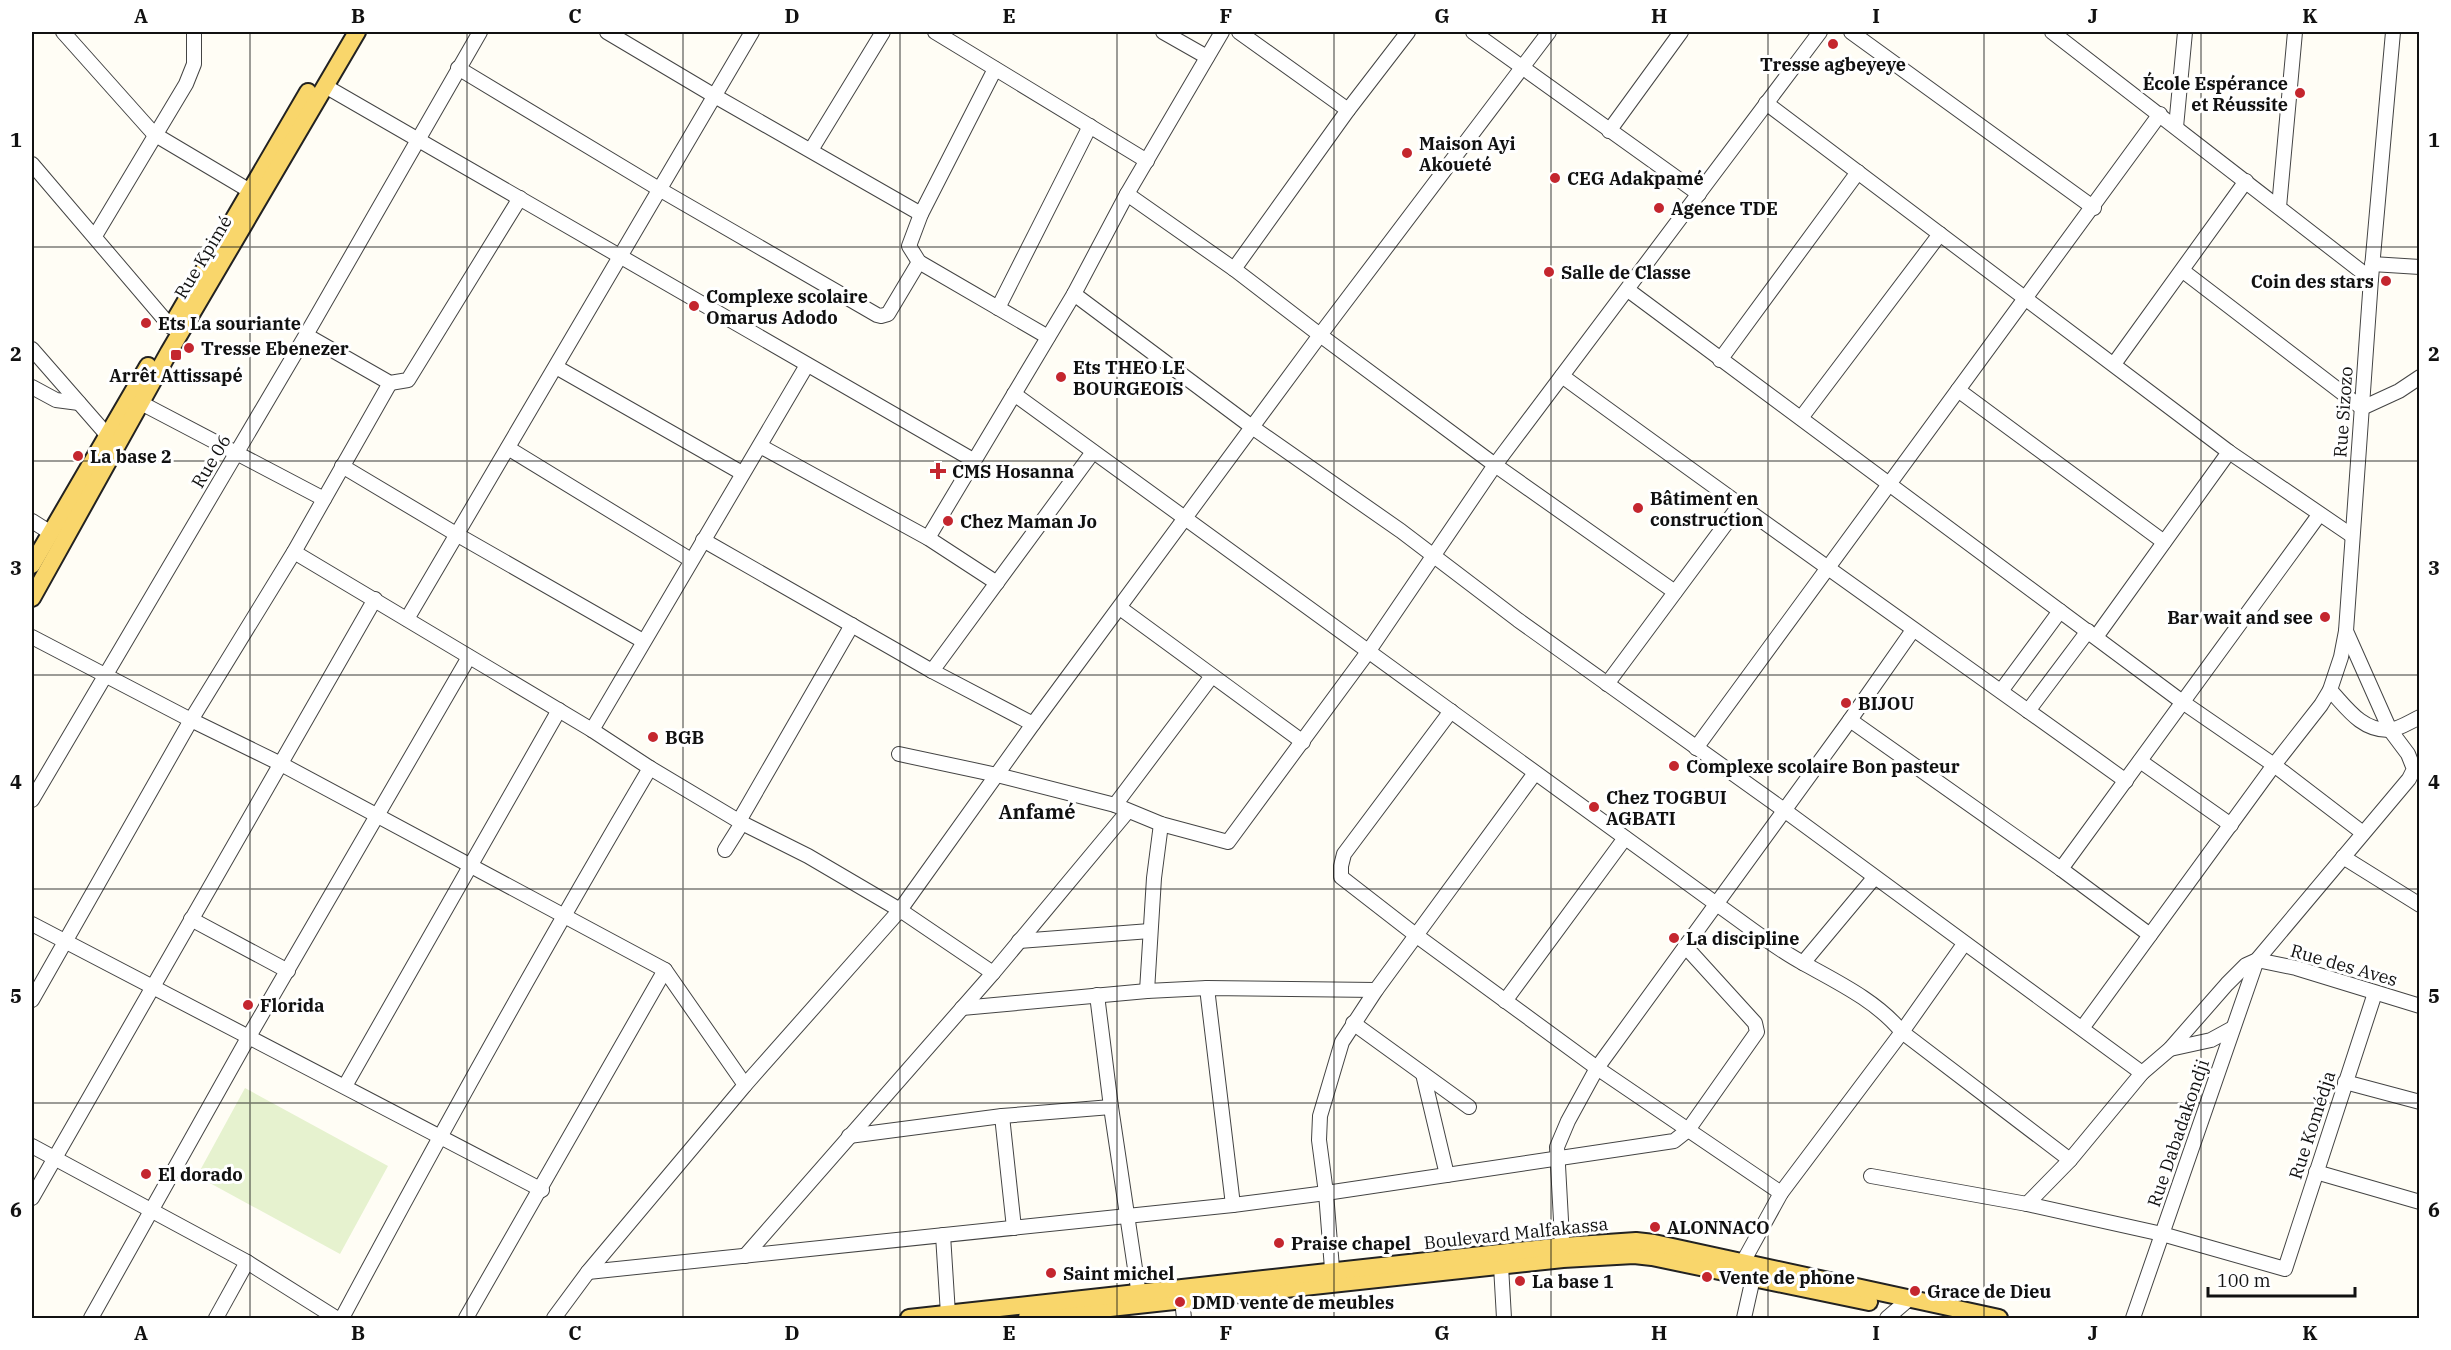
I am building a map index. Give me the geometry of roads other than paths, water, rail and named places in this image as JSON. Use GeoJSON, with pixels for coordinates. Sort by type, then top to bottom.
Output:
{"type":"FeatureCollection","features":[{"type":"Feature","properties":{"kind":"main road","name":"Rue Kpimé"},"geometry":{"type":"LineString","coordinates":[[32,565],[344,32]]}},
{"type":"Feature","properties":{"kind":"main road","name":"Rue Kpimé"},"geometry":{"type":"LineString","coordinates":[[32,598],[141,403],[357,32]]}},
{"type":"Feature","properties":{"kind":"main road","name":"Boulevard Malfakassa"},"geometry":{"type":"LineString","coordinates":[[909,1318],[1139,1299],[1563,1252],[1636,1241],[1743,1262],[1897,1309]]}},
{"type":"Feature","properties":{"kind":"main road","name":"Boulevard Malfakassa"},"geometry":{"type":"LineString","coordinates":[[1017,1318],[1139,1299],[1182,1300],[1333,1277],[1501,1266],[1563,1252],[1652,1257],[1943,1318]]}},
{"type":"Feature","properties":{"kind":"main road"},"geometry":{"type":"LineString","coordinates":[[1897,1309],[1999,1318]]}},
{"type":"Feature","properties":{"kind":"street"},"geometry":{"type":"LineString","coordinates":[[63,32],[154,134],[250,191]]}},
{"type":"Feature","properties":{"kind":"street"},"geometry":{"type":"LineString","coordinates":[[78,49],[79,32]]}},
{"type":"Feature","properties":{"kind":"street"},"geometry":{"type":"LineString","coordinates":[[95,236],[192,73],[194,32]]}},
{"type":"Feature","properties":{"kind":"street","name":"Rue 06"},"geometry":{"type":"LineString","coordinates":[[32,800],[306,335],[480,32]]}},
{"type":"Feature","properties":{"kind":"street"},"geometry":{"type":"LineString","coordinates":[[607,32],[921,214]]}},
{"type":"Feature","properties":{"kind":"street"},"geometry":{"type":"LineString","coordinates":[[407,619],[752,32]]}},
{"type":"Feature","properties":{"kind":"street"},"geometry":{"type":"LineString","coordinates":[[811,150],[883,32]]}},
{"type":"Feature","properties":{"kind":"street"},"geometry":{"type":"LineString","coordinates":[[935,32],[1147,161]]}},
{"type":"Feature","properties":{"kind":"street"},"geometry":{"type":"LineString","coordinates":[[1163,32],[1207,57]]}},
{"type":"Feature","properties":{"kind":"street"},"geometry":{"type":"LineString","coordinates":[[928,538],[1074,294],[1127,194],[1222,32]]}},
{"type":"Feature","properties":{"kind":"street"},"geometry":{"type":"LineString","coordinates":[[1239,32],[1348,110]]}},
{"type":"Feature","properties":{"kind":"street"},"geometry":{"type":"LineString","coordinates":[[1234,269],[1348,110],[1408,32]]}},
{"type":"Feature","properties":{"kind":"street"},"geometry":{"type":"LineString","coordinates":[[1473,32],[1699,194]]}},
{"type":"Feature","properties":{"kind":"street"},"geometry":{"type":"LineString","coordinates":[[554,1318],[588,1272],[746,1085],[900,910],[1033,724],[1320,335],[1549,32]]}},
{"type":"Feature","properties":{"kind":"street"},"geometry":{"type":"LineString","coordinates":[[1609,131],[1681,32]]}},
{"type":"Feature","properties":{"kind":"street"},"geometry":{"type":"LineString","coordinates":[[899,754],[997,775],[1115,805],[1161,824],[1228,842],[1368,652],[1495,465],[1820,32]]}},
{"type":"Feature","properties":{"kind":"street"},"geometry":{"type":"LineString","coordinates":[[1851,32],[2094,208]]}},
{"type":"Feature","properties":{"kind":"street"},"geometry":{"type":"LineString","coordinates":[[2052,32],[2371,279]]}},
{"type":"Feature","properties":{"kind":"street"},"geometry":{"type":"LineString","coordinates":[[2075,48],[2076,32]]}},
{"type":"Feature","properties":{"kind":"street"},"geometry":{"type":"LineString","coordinates":[[2176,127],[2185,32]]}},
{"type":"Feature","properties":{"kind":"street"},"geometry":{"type":"LineString","coordinates":[[2279,207],[2295,32]]}},
{"type":"Feature","properties":{"kind":"street","name":"Rue Sizozo"},"geometry":{"type":"LineString","coordinates":[[2363,833],[2409,779],[2414,768],[2390,730],[2346,631],[2372,264],[2393,32]]}},
{"type":"Feature","properties":{"kind":"street"},"geometry":{"type":"LineString","coordinates":[[458,68],[659,189],[881,316],[888,314],[919,262]]}},
{"type":"Feature","properties":{"kind":"street"},"geometry":{"type":"LineString","coordinates":[[995,69],[921,214],[909,246],[919,262],[1048,337]]}},
{"type":"Feature","properties":{"kind":"street"},"geometry":{"type":"LineString","coordinates":[[325,86],[973,460]]}},
{"type":"Feature","properties":{"kind":"street"},"geometry":{"type":"LineString","coordinates":[[1766,102],[2229,452],[2351,535]]}},
{"type":"Feature","properties":{"kind":"street"},"geometry":{"type":"LineString","coordinates":[[1696,748],[1830,568],[1889,483],[2094,208],[2160,114]]}},
{"type":"Feature","properties":{"kind":"street"},"geometry":{"type":"LineString","coordinates":[[998,308],[1090,126]]}},
{"type":"Feature","properties":{"kind":"street"},"geometry":{"type":"LineString","coordinates":[[32,164],[171,327]]}},
{"type":"Feature","properties":{"kind":"street"},"geometry":{"type":"LineString","coordinates":[[1720,360],[1858,172]]}},
{"type":"Feature","properties":{"kind":"street"},"geometry":{"type":"LineString","coordinates":[[2114,364],[2246,181]]}},
{"type":"Feature","properties":{"kind":"street"},"geometry":{"type":"LineString","coordinates":[[1127,194],[1234,269],[1495,465],[1675,592]]}},
{"type":"Feature","properties":{"kind":"street"},"geometry":{"type":"LineString","coordinates":[[306,335],[390,383],[404,381],[411,377],[520,198]]}},
{"type":"Feature","properties":{"kind":"street"},"geometry":{"type":"LineString","coordinates":[[1801,418],[1940,234]]}},
{"type":"Feature","properties":{"kind":"street"},"geometry":{"type":"LineString","coordinates":[[2372,264],[2420,267]]}},
{"type":"Feature","properties":{"kind":"street"},"geometry":{"type":"LineString","coordinates":[[2182,272],[2362,408],[2399,391],[2420,377]]}},
{"type":"Feature","properties":{"kind":"street"},"geometry":{"type":"LineString","coordinates":[[1628,290],[2181,701],[2274,765],[2363,833],[2257,960],[2250,962],[2227,984],[2170,1049],[2142,1073],[2070,1160],[2027,1204]]}},
{"type":"Feature","properties":{"kind":"street"},"geometry":{"type":"LineString","coordinates":[[1074,294],[1252,427],[1785,810],[1874,878],[2142,1073]]}},
{"type":"Feature","properties":{"kind":"street"},"geometry":{"type":"LineString","coordinates":[[32,349],[108,436]]}},
{"type":"Feature","properties":{"kind":"street"},"geometry":{"type":"LineString","coordinates":[[592,730],[807,365]]}},
{"type":"Feature","properties":{"kind":"street"},"geometry":{"type":"LineString","coordinates":[[556,367],[742,474]]}},
{"type":"Feature","properties":{"kind":"street"},"geometry":{"type":"LineString","coordinates":[[1562,376],[1739,506],[1830,568],[1913,630],[2126,781]]}},
{"type":"Feature","properties":{"kind":"street"},"geometry":{"type":"LineString","coordinates":[[32,1000],[190,720],[294,552],[390,383]]}},
{"type":"Feature","properties":{"kind":"street"},"geometry":{"type":"LineString","coordinates":[[32,387],[56,400],[79,403]]}},
{"type":"Feature","properties":{"kind":"street"},"geometry":{"type":"LineString","coordinates":[[1958,390],[2164,542]]}},
{"type":"Feature","properties":{"kind":"street"},"geometry":{"type":"LineString","coordinates":[[1014,394],[1715,903],[1803,963],[1827,975],[1887,1015],[1902,1032],[2070,1160]]}},
{"type":"Feature","properties":{"kind":"street"},"geometry":{"type":"LineString","coordinates":[[141,403],[324,499]]}},
{"type":"Feature","properties":{"kind":"street"},"geometry":{"type":"LineString","coordinates":[[760,446],[928,538],[997,583]]}},
{"type":"Feature","properties":{"kind":"street"},"geometry":{"type":"LineString","coordinates":[[508,448],[691,560]]}},
{"type":"Feature","properties":{"kind":"street"},"geometry":{"type":"LineString","coordinates":[[932,671],[1093,452]]}},
{"type":"Feature","properties":{"kind":"street"},"geometry":{"type":"LineString","coordinates":[[2028,711],[2164,542],[2229,452]]}},
{"type":"Feature","properties":{"kind":"street"},"geometry":{"type":"LineString","coordinates":[[342,466],[643,641]]}},
{"type":"Feature","properties":{"kind":"street"},"geometry":{"type":"LineString","coordinates":[[1607,684],[1739,506]]}},
{"type":"Feature","properties":{"kind":"street"},"geometry":{"type":"LineString","coordinates":[[2061,869],[2140,762],[2181,701],[2319,515]]}},
{"type":"Feature","properties":{"kind":"street"},"geometry":{"type":"LineString","coordinates":[[32,521],[51,533]]}},
{"type":"Feature","properties":{"kind":"street"},"geometry":{"type":"LineString","coordinates":[[703,540],[932,671],[1033,724]]}},
{"type":"Feature","properties":{"kind":"street"},"geometry":{"type":"LineString","coordinates":[[294,552],[559,710],[740,822],[808,856],[900,910],[993,973]]}},
{"type":"Feature","properties":{"kind":"street"},"geometry":{"type":"LineString","coordinates":[[32,1198],[375,599]]}},
{"type":"Feature","properties":{"kind":"street"},"geometry":{"type":"LineString","coordinates":[[1120,608],[1303,742]]}},
{"type":"Feature","properties":{"kind":"street"},"geometry":{"type":"LineString","coordinates":[[2001,691],[2060,610]]}},
{"type":"Feature","properties":{"kind":"street"},"geometry":{"type":"LineString","coordinates":[[725,850],[852,625]]}},
{"type":"Feature","properties":{"kind":"street"},"geometry":{"type":"LineString","coordinates":[[1563,1252],[1557,1147],[1560,1136],[1597,1068],[1913,630]]}},
{"type":"Feature","properties":{"kind":"street"},"geometry":{"type":"LineString","coordinates":[[2083,1028],[2330,690],[2342,657],[2346,631]]}},
{"type":"Feature","properties":{"kind":"street"},"geometry":{"type":"LineString","coordinates":[[32,637],[190,720],[281,764],[665,970],[746,1085]]}},
{"type":"Feature","properties":{"kind":"street"},"geometry":{"type":"LineString","coordinates":[[91,1318],[249,1038],[469,657]]}},
{"type":"Feature","properties":{"kind":"street"},"geometry":{"type":"LineString","coordinates":[[1115,805],[1212,676]]}},
{"type":"Feature","properties":{"kind":"street"},"geometry":{"type":"LineString","coordinates":[[2330,690],[2359,722],[2390,730],[2420,717]]}},
{"type":"Feature","properties":{"kind":"street"},"geometry":{"type":"LineString","coordinates":[[345,1086],[559,710]]}},
{"type":"Feature","properties":{"kind":"street"},"geometry":{"type":"LineString","coordinates":[[1451,711],[1344,854],[1341,876],[1417,936],[1597,1068],[1780,1193]]}},
{"type":"Feature","properties":{"kind":"street"},"geometry":{"type":"LineString","coordinates":[[1850,720],[2061,869],[2150,935]]}},
{"type":"Feature","properties":{"kind":"street"},"geometry":{"type":"LineString","coordinates":[[2140,762],[2231,825]]}},
{"type":"Feature","properties":{"kind":"street"},"geometry":{"type":"LineString","coordinates":[[342,1318],[438,1138],[563,916],[650,768]]}},
{"type":"Feature","properties":{"kind":"street"},"geometry":{"type":"LineString","coordinates":[[1333,1277],[1319,1140],[1320,1116],[1339,1051],[1353,1023],[1376,990],[1536,773]]}},
{"type":"Feature","properties":{"kind":"street"},"geometry":{"type":"LineString","coordinates":[[745,1256],[993,973],[1128,811]]}},
{"type":"Feature","properties":{"kind":"street"},"geometry":{"type":"LineString","coordinates":[[1147,991],[1150,931],[1161,824]]}},
{"type":"Feature","properties":{"kind":"street"},"geometry":{"type":"LineString","coordinates":[[1505,1001],[1625,838]]}},
{"type":"Feature","properties":{"kind":"street"},"geometry":{"type":"LineString","coordinates":[[2343,857],[2420,904]]}},
{"type":"Feature","properties":{"kind":"street"},"geometry":{"type":"LineString","coordinates":[[1803,963],[1874,878]]}},
{"type":"Feature","properties":{"kind":"street"},"geometry":{"type":"LineString","coordinates":[[191,919],[288,971]]}},
{"type":"Feature","properties":{"kind":"street"},"geometry":{"type":"LineString","coordinates":[[32,924],[345,1086],[438,1138],[542,1190]]}},
{"type":"Feature","properties":{"kind":"street"},"geometry":{"type":"LineString","coordinates":[[1019,941],[1150,931]]}},
{"type":"Feature","properties":{"kind":"street"},"geometry":{"type":"LineString","coordinates":[[1743,1262],[1780,1193],[1902,1032],[1964,944]]}},
{"type":"Feature","properties":{"kind":"street"},"geometry":{"type":"LineString","coordinates":[[588,1272],[1233,1205],[1557,1160],[1674,1141],[1688,1130],[1757,1032],[1755,1023],[1685,946]]}},
{"type":"Feature","properties":{"kind":"street","name":"Rue des Aves"},"geometry":{"type":"LineString","coordinates":[[2257,960],[2296,968],[2420,1006]]}},
{"type":"Feature","properties":{"kind":"street","name":"Rue Dabadakondji"},"geometry":{"type":"LineString","coordinates":[[2133,1318],[2257,960]]}},
{"type":"Feature","properties":{"kind":"street"},"geometry":{"type":"LineString","coordinates":[[466,1318],[542,1190],[665,970]]}},
{"type":"Feature","properties":{"kind":"street"},"geometry":{"type":"LineString","coordinates":[[962,1008],[1097,995],[1207,988],[1376,990]]}},
{"type":"Feature","properties":{"kind":"street"},"geometry":{"type":"LineString","coordinates":[[1207,988],[1233,1205]]}},
{"type":"Feature","properties":{"kind":"street","name":"Rue Komédja"},"geometry":{"type":"LineString","coordinates":[[2162,1233],[2285,1269],[2375,993]]}},
{"type":"Feature","properties":{"kind":"street"},"geometry":{"type":"LineString","coordinates":[[1097,995],[1139,1299]]}},
{"type":"Feature","properties":{"kind":"street"},"geometry":{"type":"LineString","coordinates":[[1353,1023],[1469,1107]]}},
{"type":"Feature","properties":{"kind":"street"},"geometry":{"type":"LineString","coordinates":[[2170,1049],[2211,1040],[2234,1028]]}},
{"type":"Feature","properties":{"kind":"street"},"geometry":{"type":"LineString","coordinates":[[1423,1074],[1447,1175]]}},
{"type":"Feature","properties":{"kind":"street"},"geometry":{"type":"LineString","coordinates":[[2345,1082],[2420,1102]]}},
{"type":"Feature","properties":{"kind":"street"},"geometry":{"type":"LineString","coordinates":[[849,1136],[1002,1116],[1111,1107]]}},
{"type":"Feature","properties":{"kind":"street"},"geometry":{"type":"LineString","coordinates":[[1002,1116],[1014,1228]]}},
{"type":"Feature","properties":{"kind":"street"},"geometry":{"type":"LineString","coordinates":[[32,1146],[247,1262],[336,1318]]}},
{"type":"Feature","properties":{"kind":"street"},"geometry":{"type":"LineString","coordinates":[[2316,1172],[2420,1202]]}},
{"type":"Feature","properties":{"kind":"street"},"geometry":{"type":"LineString","coordinates":[[1870,1176],[2027,1204],[2162,1233]]}},
{"type":"Feature","properties":{"kind":"street"},"geometry":{"type":"LineString","coordinates":[[943,1235],[948,1314]]}},
{"type":"Feature","properties":{"kind":"street"},"geometry":{"type":"LineString","coordinates":[[216,1318],[247,1262]]}},
{"type":"Feature","properties":{"kind":"street"},"geometry":{"type":"LineString","coordinates":[[1501,1266],[1503,1318]]}},
{"type":"Feature","properties":{"kind":"street"},"geometry":{"type":"LineString","coordinates":[[1744,1318],[1753,1278]]}},
{"type":"Feature","properties":{"kind":"street"},"geometry":{"type":"LineString","coordinates":[[1182,1300],[1184,1318]]}},
{"type":"Feature","properties":{"kind":"place","name":"Tresse agbeyeye"},"geometry":{"type":"Point","coordinates":[1833,44]}},
{"type":"Feature","properties":{"kind":"place","name":"École Espérance et Réussite"},"geometry":{"type":"Point","coordinates":[2300,93]}},
{"type":"Feature","properties":{"kind":"place","name":"Maison Ayi Akoueté"},"geometry":{"type":"Point","coordinates":[1407,153]}},
{"type":"Feature","properties":{"kind":"place","name":"CEG Adakpamé"},"geometry":{"type":"Point","coordinates":[1555,178]}},
{"type":"Feature","properties":{"kind":"place","name":"Agence TDE"},"geometry":{"type":"Point","coordinates":[1659,208]}},
{"type":"Feature","properties":{"kind":"place","name":"Salle de Classe"},"geometry":{"type":"Point","coordinates":[1549,272]}},
{"type":"Feature","properties":{"kind":"place","name":"Coin des stars"},"geometry":{"type":"Point","coordinates":[2386,281]}},
{"type":"Feature","properties":{"kind":"place","name":"Complexe scolaire Omarus Adodo"},"geometry":{"type":"Point","coordinates":[694,306]}},
{"type":"Feature","properties":{"kind":"place","name":"Ets La souriante"},"geometry":{"type":"Point","coordinates":[146,323]}},
{"type":"Feature","properties":{"kind":"place","name":"Tresse Ebenezer"},"geometry":{"type":"Point","coordinates":[189,348]}},
{"type":"Feature","properties":{"kind":"place","name":"Arrêt Attissapé"},"geometry":{"type":"Point","coordinates":[176,355]}},
{"type":"Feature","properties":{"kind":"place","name":"Ets THEO LE BOURGEOIS"},"geometry":{"type":"Point","coordinates":[1061,377]}},
{"type":"Feature","properties":{"kind":"place","name":"La base 2"},"geometry":{"type":"Point","coordinates":[78,456]}},
{"type":"Feature","properties":{"kind":"place","name":"CMS Hosanna"},"geometry":{"type":"Point","coordinates":[938,471]}},
{"type":"Feature","properties":{"kind":"place","name":"Bâtiment en construction"},"geometry":{"type":"Point","coordinates":[1638,508]}},
{"type":"Feature","properties":{"kind":"place","name":"Chez Maman Jo"},"geometry":{"type":"Point","coordinates":[948,521]}},
{"type":"Feature","properties":{"kind":"place","name":"Bar wait and see"},"geometry":{"type":"Point","coordinates":[2325,617]}},
{"type":"Feature","properties":{"kind":"place","name":"BIJOU"},"geometry":{"type":"Point","coordinates":[1846,703]}},
{"type":"Feature","properties":{"kind":"place","name":"BGB"},"geometry":{"type":"Point","coordinates":[653,737]}},
{"type":"Feature","properties":{"kind":"place","name":"Complexe scolaire Bon pasteur"},"geometry":{"type":"Point","coordinates":[1674,766]}},
{"type":"Feature","properties":{"kind":"place","name":"Chez TOGBUI AGBATI"},"geometry":{"type":"Point","coordinates":[1594,807]}},
{"type":"Feature","properties":{"kind":"place","name":"La discipline"},"geometry":{"type":"Point","coordinates":[1674,938]}},
{"type":"Feature","properties":{"kind":"place","name":"Florida"},"geometry":{"type":"Point","coordinates":[248,1005]}},
{"type":"Feature","properties":{"kind":"place","name":"El dorado"},"geometry":{"type":"Point","coordinates":[146,1174]}},
{"type":"Feature","properties":{"kind":"place","name":"ALONNACO"},"geometry":{"type":"Point","coordinates":[1655,1227]}},
{"type":"Feature","properties":{"kind":"place","name":"Praise chapel"},"geometry":{"type":"Point","coordinates":[1279,1243]}},
{"type":"Feature","properties":{"kind":"place","name":"Saint michel"},"geometry":{"type":"Point","coordinates":[1051,1273]}},
{"type":"Feature","properties":{"kind":"place","name":"Vente de phone"},"geometry":{"type":"Point","coordinates":[1707,1277]}},
{"type":"Feature","properties":{"kind":"place","name":"La base 1"},"geometry":{"type":"Point","coordinates":[1520,1281]}},
{"type":"Feature","properties":{"kind":"place","name":"Grace de Dieu"},"geometry":{"type":"Point","coordinates":[1915,1291]}},
{"type":"Feature","properties":{"kind":"place","name":"DMD vente de meubles"},"geometry":{"type":"Point","coordinates":[1180,1302]}},
{"type":"Feature","properties":{"kind":"district","name":"Anfamé"},"geometry":{"type":"Point","coordinates":[1037,811]}}]}
